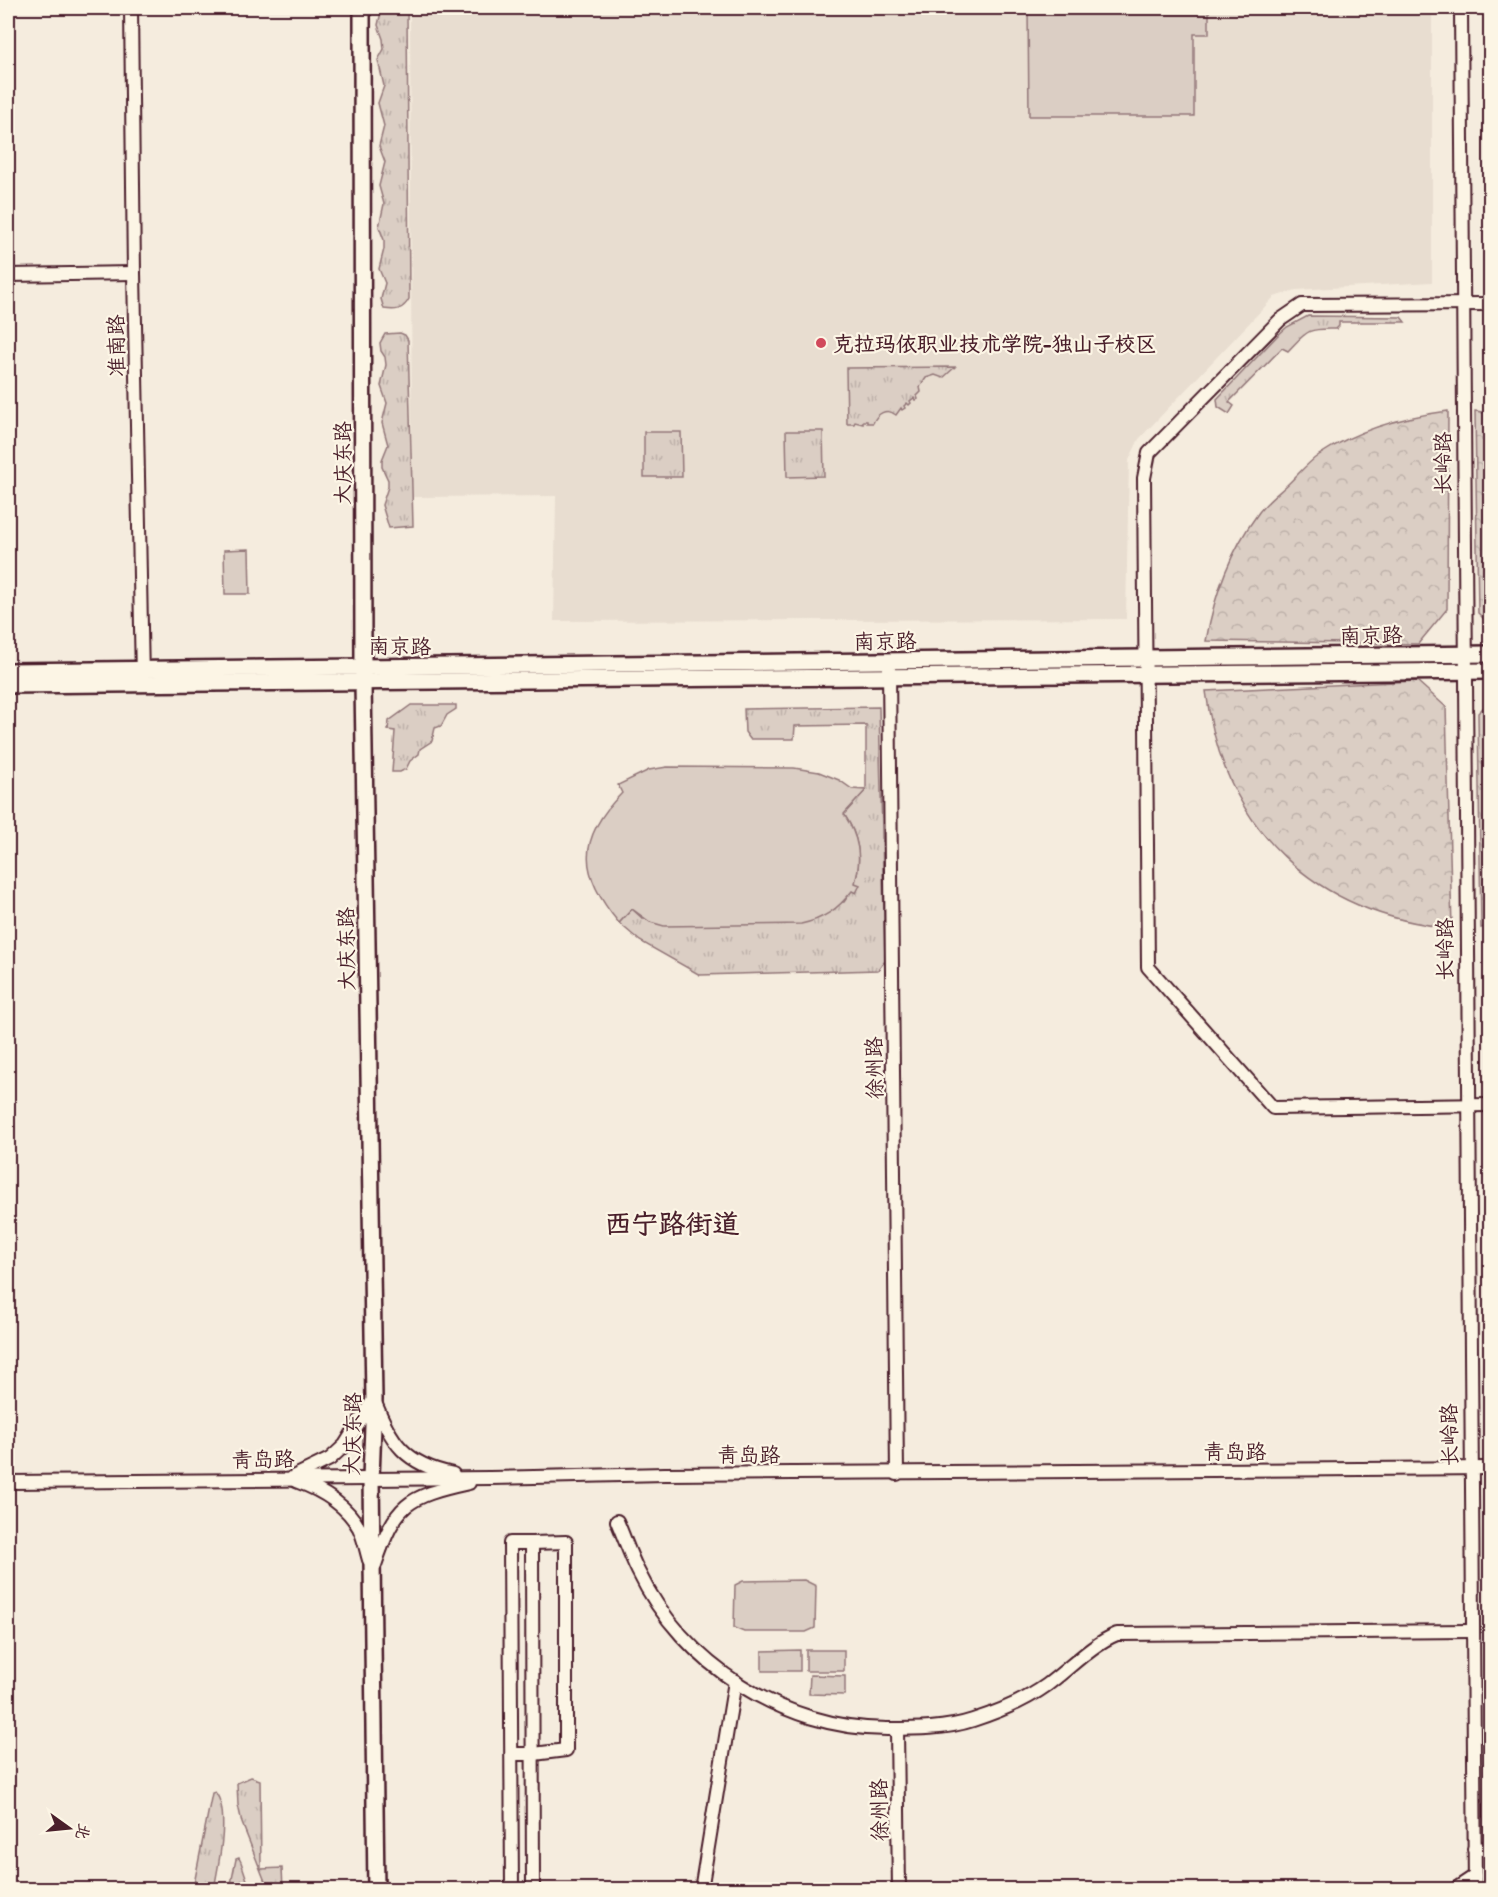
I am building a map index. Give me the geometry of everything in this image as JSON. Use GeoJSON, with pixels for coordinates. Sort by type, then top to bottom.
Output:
{"type":"FeatureCollection","features":[{"type":"Feature","properties":{"kind":"main road","name":"大庆东路"},"geometry":{"type":"LineString","coordinates":[[362,8],[363,667],[356,683],[374,1399],[371,1478],[376,1890]]}},
{"type":"Feature","properties":{"kind":"main road","name":"南京路"},"geometry":{"type":"LineString","coordinates":[[142,677],[356,683],[889,670],[1146,659],[1491,654]]}},
{"type":"Feature","properties":{"kind":"main road","name":"南京路"},"geometry":{"type":"LineString","coordinates":[[142,677],[363,667],[889,670],[1146,675],[1491,671]]}},
{"type":"Feature","properties":{"kind":"main road"},"geometry":{"type":"LineString","coordinates":[[8,671],[142,677]]}},
{"type":"Feature","properties":{"kind":"main road"},"geometry":{"type":"LineString","coordinates":[[8,685],[142,677]]}},
{"type":"Feature","properties":{"kind":"street","name":"准南路"},"geometry":{"type":"LineString","coordinates":[[131,8],[142,677]]}},
{"type":"Feature","properties":{"kind":"street","name":"长岭路"},"geometry":{"type":"LineString","coordinates":[[1461,8],[1465,1105],[1475,1890]]}},
{"type":"Feature","properties":{"kind":"street"},"geometry":{"type":"LineString","coordinates":[[8,275],[134,273]]}},
{"type":"Feature","properties":{"kind":"street"},"geometry":{"type":"LineString","coordinates":[[1491,304],[1302,305],[1280,320],[1149,453],[1144,477],[1148,967],[1273,1108],[1491,1105]]}},
{"type":"Feature","properties":{"kind":"street","name":"徐州路"},"geometry":{"type":"LineString","coordinates":[[889,670],[897,1474]]}},
{"type":"Feature","properties":{"kind":"street"},"geometry":{"type":"LineString","coordinates":[[374,1399],[395,1444],[409,1456],[427,1466],[450,1473],[490,1478]]}},
{"type":"Feature","properties":{"kind":"street"},"geometry":{"type":"LineString","coordinates":[[289,1479],[330,1459],[345,1445],[374,1399]]}},
{"type":"Feature","properties":{"kind":"street","name":"青岛路"},"geometry":{"type":"LineString","coordinates":[[8,1482],[1491,1468]]}},
{"type":"Feature","properties":{"kind":"street"},"geometry":{"type":"LineString","coordinates":[[372,1572],[384,1538],[394,1519],[407,1504],[424,1494],[490,1478]]}},
{"type":"Feature","properties":{"kind":"street"},"geometry":{"type":"LineString","coordinates":[[289,1479],[312,1487],[337,1502],[348,1512],[360,1530],[372,1572]]}},
{"type":"Feature","properties":{"kind":"street"},"geometry":{"type":"LineString","coordinates":[[617,1521],[639,1573],[663,1611],[690,1644],[722,1672],[758,1696],[798,1715],[836,1725],[897,1729],[942,1726],[972,1720],[1012,1704],[1044,1687],[1103,1640],[1117,1634],[1471,1631]]}},
{"type":"Feature","properties":{"kind":"street"},"geometry":{"type":"LineString","coordinates":[[512,1754],[566,1750],[566,1542],[510,1543],[512,1890]]}},
{"type":"Feature","properties":{"kind":"street"},"geometry":{"type":"LineString","coordinates":[[532,1543],[533,1890]]}},
{"type":"Feature","properties":{"kind":"street"},"geometry":{"type":"LineString","coordinates":[[512,1640],[534,1639]]}},
{"type":"Feature","properties":{"kind":"street"},"geometry":{"type":"LineString","coordinates":[[701,1890],[735,1681]]}},
{"type":"Feature","properties":{"kind":"street","name":"徐州路"},"geometry":{"type":"LineString","coordinates":[[897,1729],[899,1890]]}},
{"type":"Feature","properties":{"kind":"street"},"geometry":{"type":"LineString","coordinates":[[1474,1849],[1491,1848]]}},
{"type":"Feature","properties":{"kind":"street"},"geometry":{"type":"LineString","coordinates":[[1454,1890],[1474,1876]]}},
{"type":"Feature","properties":{"kind":"shaded area","name":"克拉玛依职业技术学院-独山子校区"},"geometry":{"type":"Polygon","coordinates":[[[410,8],[1432,8],[1432,282],[1296,290],[1274,297],[1139,439],[1129,460],[1126,619],[554,621],[556,496],[412,497],[410,8]]]}},
{"type":"Feature","properties":{"kind":"green space"},"geometry":{"type":"Polygon","coordinates":[[[382,8],[407,8],[409,299],[402,308],[392,310],[384,309],[381,299],[385,283],[379,269],[384,249],[384,240],[379,227],[384,204],[379,186],[385,162],[379,146],[384,126],[378,103],[384,86],[378,60],[384,49],[378,25],[382,8]]]}},
{"type":"Feature","properties":{"kind":"green space"},"geometry":{"type":"Polygon","coordinates":[[[1028,8],[1209,8],[1209,34],[1194,34],[1194,116],[1029,116],[1028,8]]]}},
{"type":"Feature","properties":{"kind":"green space"},"geometry":{"type":"Polygon","coordinates":[[[1308,316],[1401,317],[1405,322],[1339,322],[1336,329],[1319,329],[1308,332],[1288,351],[1282,348],[1229,402],[1234,406],[1229,414],[1218,407],[1217,399],[1277,336],[1287,327],[1308,316]]]}},
{"type":"Feature","properties":{"kind":"green space"},"geometry":{"type":"Polygon","coordinates":[[[1484,316],[1490,316],[1490,400],[1484,400],[1484,316]]]}},
{"type":"Feature","properties":{"kind":"green space"},"geometry":{"type":"Polygon","coordinates":[[[400,333],[408,340],[413,526],[389,528],[382,505],[388,480],[382,467],[382,460],[388,445],[382,423],[387,403],[381,386],[386,365],[380,343],[385,334],[400,333]]]}},
{"type":"Feature","properties":{"kind":"green space"},"geometry":{"type":"Polygon","coordinates":[[[955,367],[943,378],[935,375],[926,378],[920,387],[921,392],[917,396],[918,399],[914,398],[909,405],[907,403],[905,408],[902,410],[901,408],[896,415],[885,412],[879,414],[873,423],[863,421],[863,424],[855,422],[847,424],[846,368],[955,367]]]}},
{"type":"Feature","properties":{"kind":"green space"},"geometry":{"type":"Polygon","coordinates":[[[1448,411],[1447,609],[1418,644],[1206,641],[1218,591],[1238,544],[1263,507],[1306,466],[1334,446],[1365,431],[1397,421],[1448,411]]]}},
{"type":"Feature","properties":{"kind":"green space"},"geometry":{"type":"Polygon","coordinates":[[[1475,411],[1490,413],[1490,625],[1478,613],[1475,411]]]}},
{"type":"Feature","properties":{"kind":"green space"},"geometry":{"type":"Polygon","coordinates":[[[786,431],[823,431],[824,476],[787,477],[786,431]]]}},
{"type":"Feature","properties":{"kind":"green space"},"geometry":{"type":"Polygon","coordinates":[[[644,432],[681,432],[682,477],[644,477],[644,432]]]}},
{"type":"Feature","properties":{"kind":"green space"},"geometry":{"type":"Polygon","coordinates":[[[249,549],[250,594],[225,594],[224,550],[249,549]]]}},
{"type":"Feature","properties":{"kind":"green space"},"geometry":{"type":"Polygon","coordinates":[[[1417,681],[1446,707],[1452,928],[1403,920],[1358,905],[1318,884],[1284,856],[1255,823],[1232,784],[1216,740],[1206,691],[1417,681]]]}},
{"type":"Feature","properties":{"kind":"green space"},"geometry":{"type":"Polygon","coordinates":[[[1490,701],[1490,926],[1481,928],[1478,713],[1490,701]]]}},
{"type":"Feature","properties":{"kind":"green space"},"geometry":{"type":"Polygon","coordinates":[[[411,705],[456,705],[456,709],[447,715],[441,726],[435,728],[432,741],[420,749],[419,754],[410,761],[406,769],[392,772],[395,731],[388,730],[389,721],[411,705]]]}},
{"type":"Feature","properties":{"kind":"green space"},"geometry":{"type":"Polygon","coordinates":[[[879,707],[885,961],[878,970],[700,975],[640,941],[619,923],[632,909],[642,918],[844,902],[855,881],[859,858],[855,836],[844,814],[866,790],[866,725],[795,726],[794,739],[750,739],[745,732],[744,709],[879,707]]]}},
{"type":"Feature","properties":{"kind":"green space"},"geometry":{"type":"Polygon","coordinates":[[[667,767],[794,768],[819,772],[839,780],[852,789],[866,790],[844,814],[858,847],[855,883],[860,885],[856,893],[852,891],[836,908],[824,916],[801,924],[664,926],[650,922],[632,909],[619,923],[596,889],[590,873],[588,857],[590,842],[596,826],[622,793],[618,785],[649,770],[667,767]]]}},
{"type":"Feature","properties":{"kind":"green space"},"geometry":{"type":"Polygon","coordinates":[[[804,1580],[816,1586],[815,1628],[806,1632],[744,1632],[734,1628],[735,1585],[743,1581],[804,1580]]]}},
{"type":"Feature","properties":{"kind":"green space"},"geometry":{"type":"Polygon","coordinates":[[[800,1650],[800,1671],[762,1671],[762,1651],[800,1650]]]}},
{"type":"Feature","properties":{"kind":"green space"},"geometry":{"type":"Polygon","coordinates":[[[806,1650],[844,1650],[844,1671],[806,1671],[806,1650]]]}},
{"type":"Feature","properties":{"kind":"green space"},"geometry":{"type":"Polygon","coordinates":[[[810,1675],[845,1676],[845,1695],[809,1694],[810,1675]]]}},
{"type":"Feature","properties":{"kind":"green space"},"geometry":{"type":"Polygon","coordinates":[[[251,1777],[260,1780],[261,1869],[282,1868],[283,1889],[268,1889],[242,1823],[237,1783],[251,1777]]]}},
{"type":"Feature","properties":{"kind":"green space"},"geometry":{"type":"Polygon","coordinates":[[[215,1792],[220,1800],[223,1825],[214,1889],[193,1889],[212,1793],[215,1792]]]}},
{"type":"Feature","properties":{"kind":"green space"},"geometry":{"type":"Polygon","coordinates":[[[239,1858],[250,1889],[230,1889],[236,1859],[239,1858]]]}},
{"type":"Feature","properties":{"kind":"place","name":"克拉玛依职业技术学院-独山子校区"},"geometry":{"type":"Point","coordinates":[821,343]}},
{"type":"Feature","properties":{"kind":"district","name":"西宁路街道"},"geometry":{"type":"Point","coordinates":[672,1223]}}]}
